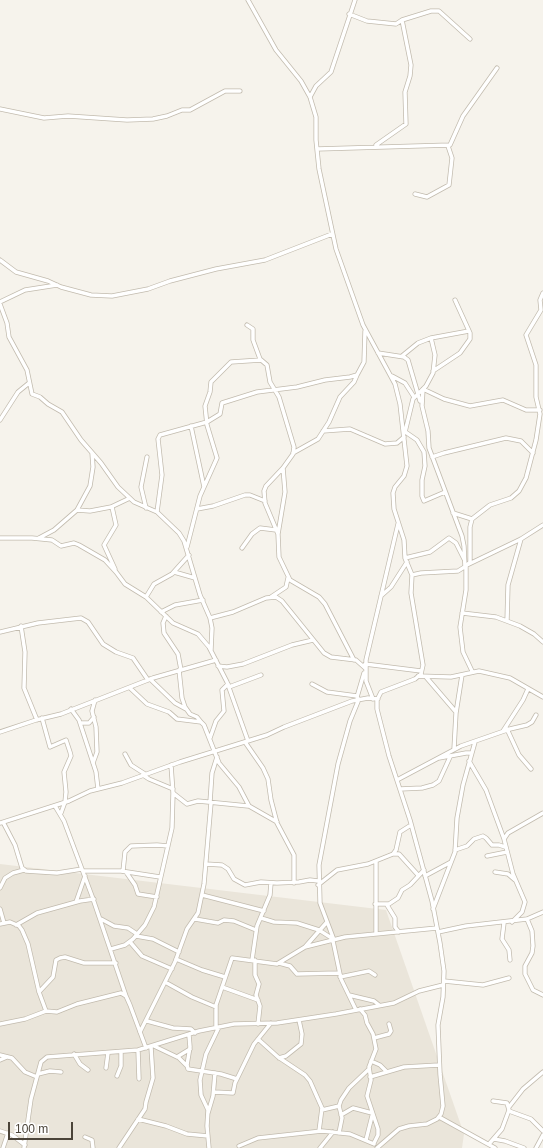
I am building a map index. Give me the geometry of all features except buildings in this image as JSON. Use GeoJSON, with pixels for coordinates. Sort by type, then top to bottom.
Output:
{"type":"FeatureCollection","features":[{"type":"Feature","properties":{"kind":"street"},"geometry":{"type":"LineString","coordinates":[[239,1146],[258,1138],[319,1131],[339,1133],[366,1140],[374,1143],[378,1147],[399,1129],[408,1126],[427,1124],[439,1117],[443,1106],[439,1065],[438,1025],[444,983],[438,930],[424,870],[377,709],[378,699],[381,692],[403,684],[418,676],[423,665],[411,593],[412,575],[405,558],[404,540],[394,509],[393,493],[395,487],[406,471],[404,431],[400,404],[392,376],[365,331],[341,266],[332,234],[317,149],[316,117],[310,96],[301,81],[276,50],[248,0]]}},
{"type":"Feature","properties":{"kind":"street"},"geometry":{"type":"LineString","coordinates":[[310,96],[316,86],[331,72],[349,14],[355,0]]}},
{"type":"Feature","properties":{"kind":"street"},"geometry":{"type":"LineString","coordinates":[[349,14],[374,22],[396,24],[402,20],[433,10],[439,11],[445,14],[454,26],[470,39]]}},
{"type":"Feature","properties":{"kind":"street"},"geometry":{"type":"LineString","coordinates":[[375,146],[400,130],[407,120],[405,92],[410,79],[411,65],[402,20]]}},
{"type":"Feature","properties":{"kind":"street"},"geometry":{"type":"LineString","coordinates":[[317,149],[375,146],[407,148],[426,145],[448,146],[452,143],[456,130],[463,116],[496,68]]}},
{"type":"Feature","properties":{"kind":"street"},"geometry":{"type":"LineString","coordinates":[[0,109],[44,118],[68,116],[121,120],[153,119],[167,116],[182,110],[190,110],[225,92],[240,91]]}},
{"type":"Feature","properties":{"kind":"street"},"geometry":{"type":"LineString","coordinates":[[415,194],[427,196],[449,185],[452,158],[448,146]]}},
{"type":"Feature","properties":{"kind":"street"},"geometry":{"type":"LineString","coordinates":[[0,260],[16,272],[76,292],[102,296],[122,295],[216,269],[265,260],[332,234]]}},
{"type":"Feature","properties":{"kind":"street"},"geometry":{"type":"LineString","coordinates":[[57,286],[25,290],[0,303],[7,323],[8,334],[27,370],[32,394],[40,397],[48,404],[62,412],[81,440],[92,452],[115,484],[130,498],[146,508],[157,512],[179,532],[187,548],[195,578],[210,618],[212,628],[210,650]]}},
{"type":"Feature","properties":{"kind":"street"},"geometry":{"type":"LineString","coordinates":[[466,566],[470,562],[470,527],[472,519],[490,505],[511,498],[519,491],[526,478],[533,453],[540,410],[536,396],[537,384],[535,361],[526,335],[538,314],[543,293]]}},
{"type":"Feature","properties":{"kind":"street"},"geometry":{"type":"LineString","coordinates":[[433,371],[460,353],[470,338],[455,300]]}},
{"type":"Feature","properties":{"kind":"street"},"geometry":{"type":"LineString","coordinates":[[538,314],[543,316]]}},
{"type":"Feature","properties":{"kind":"street"},"geometry":{"type":"LineString","coordinates":[[247,325],[253,329],[253,342],[260,360],[267,365],[270,382],[277,390],[294,447],[293,454]]}},
{"type":"Feature","properties":{"kind":"street"},"geometry":{"type":"LineString","coordinates":[[402,356],[418,343],[431,338],[468,330]]}},
{"type":"Feature","properties":{"kind":"street"},"geometry":{"type":"LineString","coordinates":[[277,532],[265,501],[264,491],[266,486],[283,468],[293,454],[318,439],[324,430],[340,397],[351,386],[364,362],[365,331]]}},
{"type":"Feature","properties":{"kind":"street"},"geometry":{"type":"LineString","coordinates":[[404,431],[410,406],[414,397],[430,380],[433,371],[435,355],[431,338]]}},
{"type":"Feature","properties":{"kind":"street"},"geometry":{"type":"LineString","coordinates":[[378,353],[402,356],[408,360],[428,431],[429,448],[464,546],[464,559]]}},
{"type":"Feature","properties":{"kind":"street"},"geometry":{"type":"LineString","coordinates":[[187,548],[200,496],[218,458],[207,422],[206,402],[210,392],[210,384],[214,376],[221,373],[231,362],[260,360]]}},
{"type":"Feature","properties":{"kind":"street"},"geometry":{"type":"LineString","coordinates":[[157,512],[162,475],[158,439],[160,435],[165,432],[207,422],[220,414],[222,403],[257,392],[284,389],[325,380],[350,378],[357,375]]}},
{"type":"Feature","properties":{"kind":"street"},"geometry":{"type":"LineString","coordinates":[[392,376],[405,383],[414,397]]}},
{"type":"Feature","properties":{"kind":"street"},"geometry":{"type":"LineString","coordinates":[[0,420],[18,392],[29,383]]}},
{"type":"Feature","properties":{"kind":"street"},"geometry":{"type":"LineString","coordinates":[[537,384],[543,383]]}},
{"type":"Feature","properties":{"kind":"street"},"geometry":{"type":"LineString","coordinates":[[279,397],[284,389]]}},
{"type":"Feature","properties":{"kind":"street"},"geometry":{"type":"LineString","coordinates":[[423,389],[444,399],[470,406],[502,400],[526,410],[540,410]]}},
{"type":"Feature","properties":{"kind":"street"},"geometry":{"type":"LineString","coordinates":[[422,406],[423,389]]}},
{"type":"Feature","properties":{"kind":"street"},"geometry":{"type":"LineString","coordinates":[[191,426],[204,487]]}},
{"type":"Feature","properties":{"kind":"street"},"geometry":{"type":"LineString","coordinates":[[324,430],[350,429],[385,444],[397,443],[404,437]]}},
{"type":"Feature","properties":{"kind":"street"},"geometry":{"type":"LineString","coordinates":[[404,431],[417,440],[424,452],[425,466],[422,480],[422,496],[424,501],[445,492]]}},
{"type":"Feature","properties":{"kind":"street"},"geometry":{"type":"LineString","coordinates":[[432,457],[506,438],[521,440],[533,453]]}},
{"type":"Feature","properties":{"kind":"street"},"geometry":{"type":"LineString","coordinates":[[38,538],[54,530],[77,510],[90,486],[93,466],[92,452]]}},
{"type":"Feature","properties":{"kind":"street"},"geometry":{"type":"LineString","coordinates":[[146,508],[141,486],[147,457]]}},
{"type":"Feature","properties":{"kind":"street"},"geometry":{"type":"LineString","coordinates":[[283,468],[284,492],[277,532],[279,557],[288,577],[294,583],[319,597],[325,604],[354,660]]}},
{"type":"Feature","properties":{"kind":"street"},"geometry":{"type":"LineString","coordinates":[[197,509],[213,506],[245,495],[250,495],[265,501]]}},
{"type":"Feature","properties":{"kind":"street"},"geometry":{"type":"LineString","coordinates":[[77,510],[90,511],[112,507],[130,498]]}},
{"type":"Feature","properties":{"kind":"street"},"geometry":{"type":"LineString","coordinates":[[112,507],[116,526],[104,545],[115,570]]}},
{"type":"Feature","properties":{"kind":"street"},"geometry":{"type":"LineString","coordinates":[[453,513],[472,519]]}},
{"type":"Feature","properties":{"kind":"street"},"geometry":{"type":"LineString","coordinates":[[374,1143],[378,1135],[378,1129],[372,1115],[367,1096],[370,1077],[369,1069],[376,1052],[374,1038],[366,1016],[358,1009],[349,995],[340,975],[334,940],[320,903],[318,883],[319,865],[332,800],[335,776],[365,667],[398,523]]}},
{"type":"Feature","properties":{"kind":"street"},"geometry":{"type":"LineString","coordinates":[[412,575],[421,573],[458,571],[521,539],[543,525]]}},
{"type":"Feature","properties":{"kind":"street"},"geometry":{"type":"LineString","coordinates":[[242,548],[252,534],[260,528],[277,532]]}},
{"type":"Feature","properties":{"kind":"street"},"geometry":{"type":"LineString","coordinates":[[0,538],[38,538],[52,540],[61,546],[74,543],[79,545],[105,560],[115,570],[125,584],[146,596],[166,616],[184,629],[198,634],[216,660],[229,686],[246,741],[266,772],[277,822],[294,854],[294,883]]}},
{"type":"Feature","properties":{"kind":"street"},"geometry":{"type":"LineString","coordinates":[[405,558],[430,552],[450,538],[456,543],[466,566],[466,590],[460,627],[461,642],[464,658],[472,671]]}},
{"type":"Feature","properties":{"kind":"street"},"geometry":{"type":"LineString","coordinates":[[507,621],[508,585],[521,539]]}},
{"type":"Feature","properties":{"kind":"street"},"geometry":{"type":"LineString","coordinates":[[146,596],[154,584],[174,572],[189,555]]}},
{"type":"Feature","properties":{"kind":"street"},"geometry":{"type":"LineString","coordinates":[[381,597],[391,587],[407,562]]}},
{"type":"Feature","properties":{"kind":"street"},"geometry":{"type":"LineString","coordinates":[[174,572],[195,578]]}},
{"type":"Feature","properties":{"kind":"street"},"geometry":{"type":"LineString","coordinates":[[210,618],[233,612],[272,597],[286,588],[288,577]]}},
{"type":"Feature","properties":{"kind":"street"},"geometry":{"type":"LineString","coordinates":[[272,597],[282,601],[324,653],[331,657],[354,660],[365,667],[421,671]]}},
{"type":"Feature","properties":{"kind":"street"},"geometry":{"type":"LineString","coordinates":[[161,612],[175,606],[203,600]]}},
{"type":"Feature","properties":{"kind":"street"},"geometry":{"type":"LineString","coordinates":[[462,613],[482,614],[507,621],[534,634],[543,642]]}},
{"type":"Feature","properties":{"kind":"street"},"geometry":{"type":"LineString","coordinates":[[166,616],[163,623],[164,633],[178,654],[182,698],[186,709]]}},
{"type":"Feature","properties":{"kind":"street"},"geometry":{"type":"LineString","coordinates":[[0,632],[21,626],[76,618],[84,619],[103,644],[116,652],[133,658],[149,680],[175,704],[186,709],[201,723],[210,738],[217,757],[240,787],[248,806]]}},
{"type":"Feature","properties":{"kind":"street"},"geometry":{"type":"LineString","coordinates":[[21,626],[26,652],[24,688],[37,720]]}},
{"type":"Feature","properties":{"kind":"street"},"geometry":{"type":"LineString","coordinates":[[218,666],[227,667],[243,664],[287,646],[313,640]]}},
{"type":"Feature","properties":{"kind":"street"},"geometry":{"type":"LineString","coordinates":[[0,732],[42,718],[55,716],[149,680],[216,660]]}},
{"type":"Feature","properties":{"kind":"street"},"geometry":{"type":"LineString","coordinates":[[365,667],[366,681],[373,699]]}},
{"type":"Feature","properties":{"kind":"street"},"geometry":{"type":"LineString","coordinates":[[418,676],[462,675],[472,671],[479,671],[510,678],[543,697]]}},
{"type":"Feature","properties":{"kind":"street"},"geometry":{"type":"LineString","coordinates":[[454,749],[456,712],[462,675]]}},
{"type":"Feature","properties":{"kind":"street"},"geometry":{"type":"LineString","coordinates":[[210,738],[216,721],[224,711],[222,690],[229,686],[261,676]]}},
{"type":"Feature","properties":{"kind":"street"},"geometry":{"type":"LineString","coordinates":[[426,677],[456,712]]}},
{"type":"Feature","properties":{"kind":"street"},"geometry":{"type":"LineString","coordinates":[[312,684],[327,692],[357,698],[378,699]]}},
{"type":"Feature","properties":{"kind":"street"},"geometry":{"type":"LineString","coordinates":[[130,688],[147,704],[168,712],[177,719],[201,723]]}},
{"type":"Feature","properties":{"kind":"street"},"geometry":{"type":"LineString","coordinates":[[505,730],[528,689]]}},
{"type":"Feature","properties":{"kind":"street"},"geometry":{"type":"LineString","coordinates":[[1,822],[55,806],[98,789],[267,735],[357,698]]}},
{"type":"Feature","properties":{"kind":"street"},"geometry":{"type":"LineString","coordinates":[[93,764],[97,744],[92,711],[95,700]]}},
{"type":"Feature","properties":{"kind":"street"},"geometry":{"type":"LineString","coordinates":[[71,709],[77,715],[80,723],[93,764],[98,789]]}},
{"type":"Feature","properties":{"kind":"street"},"geometry":{"type":"LineString","coordinates":[[397,780],[461,746],[505,730],[527,725],[536,715]]}},
{"type":"Feature","properties":{"kind":"street"},"geometry":{"type":"LineString","coordinates":[[80,723],[89,723],[94,717]]}},
{"type":"Feature","properties":{"kind":"street"},"geometry":{"type":"LineString","coordinates":[[42,718],[50,746],[64,740],[68,744],[71,756],[64,772],[66,785],[65,802],[60,813]]}},
{"type":"Feature","properties":{"kind":"street"},"geometry":{"type":"LineString","coordinates":[[505,730],[519,754],[531,768]]}},
{"type":"Feature","properties":{"kind":"street"},"geometry":{"type":"LineString","coordinates":[[455,736],[461,746]]}},
{"type":"Feature","properties":{"kind":"street"},"geometry":{"type":"LineString","coordinates":[[433,909],[455,850],[457,818],[474,742]]}},
{"type":"Feature","properties":{"kind":"street"},"geometry":{"type":"LineString","coordinates":[[438,758],[471,753]]}},
{"type":"Feature","properties":{"kind":"street"},"geometry":{"type":"LineString","coordinates":[[125,754],[131,765],[144,775],[173,790],[181,800],[187,804],[198,801],[248,806],[277,822]]}},
{"type":"Feature","properties":{"kind":"street"},"geometry":{"type":"LineString","coordinates":[[140,1032],[147,1021],[172,969],[187,929],[198,913],[206,864],[212,773],[217,757]]}},
{"type":"Feature","properties":{"kind":"street"},"geometry":{"type":"LineString","coordinates":[[400,789],[422,788],[433,785],[439,781],[450,757]]}},
{"type":"Feature","properties":{"kind":"street"},"geometry":{"type":"LineString","coordinates":[[469,761],[486,790],[504,839],[516,881],[525,902],[522,912],[512,922]]}},
{"type":"Feature","properties":{"kind":"street"},"geometry":{"type":"LineString","coordinates":[[111,949],[130,942],[151,915],[157,897],[160,877],[172,828],[173,790],[171,765]]}},
{"type":"Feature","properties":{"kind":"street"},"geometry":{"type":"LineString","coordinates":[[173,806],[181,800]]}},
{"type":"Feature","properties":{"kind":"street"},"geometry":{"type":"LineString","coordinates":[[55,806],[60,813],[94,899],[126,996],[140,1032],[150,1047],[153,1078],[145,1109],[119,1148]]}},
{"type":"Feature","properties":{"kind":"street"},"geometry":{"type":"LineString","coordinates":[[504,839],[508,833],[543,813]]}},
{"type":"Feature","properties":{"kind":"street"},"geometry":{"type":"LineString","coordinates":[[1,822],[7,827],[24,870]]}},
{"type":"Feature","properties":{"kind":"street"},"geometry":{"type":"LineString","coordinates":[[393,854],[396,850],[400,832],[411,826]]}},
{"type":"Feature","properties":{"kind":"street"},"geometry":{"type":"LineString","coordinates":[[455,850],[467,846],[474,839],[483,836],[492,845],[506,847]]}},
{"type":"Feature","properties":{"kind":"street"},"geometry":{"type":"LineString","coordinates":[[157,897],[138,894],[135,885],[125,872],[125,852],[131,846],[168,846]]}},
{"type":"Feature","properties":{"kind":"street"},"geometry":{"type":"LineString","coordinates":[[487,856],[507,852]]}},
{"type":"Feature","properties":{"kind":"street"},"geometry":{"type":"LineString","coordinates":[[318,883],[337,870],[376,861],[393,854],[398,854],[418,875]]}},
{"type":"Feature","properties":{"kind":"street"},"geometry":{"type":"LineString","coordinates":[[376,861],[376,934]]}},
{"type":"Feature","properties":{"kind":"street"},"geometry":{"type":"LineString","coordinates":[[425,876],[451,862]]}},
{"type":"Feature","properties":{"kind":"street"},"geometry":{"type":"LineString","coordinates":[[206,864],[222,865],[228,869],[234,879],[245,885],[261,882],[294,883],[310,880],[318,883]]}},
{"type":"Feature","properties":{"kind":"street"},"geometry":{"type":"LineString","coordinates":[[0,888],[5,878],[24,870],[48,873],[82,870],[125,872],[160,877]]}},
{"type":"Feature","properties":{"kind":"street"},"geometry":{"type":"LineString","coordinates":[[375,904],[387,905],[398,898],[402,890],[410,885],[424,870]]}},
{"type":"Feature","properties":{"kind":"street"},"geometry":{"type":"LineString","coordinates":[[495,872],[508,874],[516,881]]}},
{"type":"Feature","properties":{"kind":"street"},"geometry":{"type":"LineString","coordinates":[[76,902],[85,876]]}},
{"type":"Feature","properties":{"kind":"street"},"geometry":{"type":"LineString","coordinates":[[258,1024],[260,1006],[256,993],[259,982],[255,975],[253,960],[256,930],[264,911],[272,883]]}},
{"type":"Feature","properties":{"kind":"street"},"geometry":{"type":"LineString","coordinates":[[202,895],[264,911]]}},
{"type":"Feature","properties":{"kind":"street"},"geometry":{"type":"LineString","coordinates":[[16,925],[37,913],[76,902],[94,899]]}},
{"type":"Feature","properties":{"kind":"street"},"geometry":{"type":"LineString","coordinates":[[387,905],[395,918],[395,927],[399,932]]}},
{"type":"Feature","properties":{"kind":"street"},"geometry":{"type":"LineString","coordinates":[[0,909],[2,924],[10,922],[22,930],[28,944],[39,992],[46,1011]]}},
{"type":"Feature","properties":{"kind":"street"},"geometry":{"type":"LineString","coordinates":[[304,947],[344,937],[438,930],[512,922],[527,919],[543,912]]}},
{"type":"Feature","properties":{"kind":"street"},"geometry":{"type":"LineString","coordinates":[[261,918],[274,922],[298,923],[319,930],[334,940]]}},
{"type":"Feature","properties":{"kind":"street"},"geometry":{"type":"LineString","coordinates":[[100,919],[114,926],[128,928],[136,935],[153,939],[179,952]]}},
{"type":"Feature","properties":{"kind":"street"},"geometry":{"type":"LineString","coordinates":[[195,919],[218,923],[224,920],[234,921],[256,930]]}},
{"type":"Feature","properties":{"kind":"street"},"geometry":{"type":"LineString","coordinates":[[527,919],[532,931],[533,946],[532,953],[525,966],[525,974],[533,990],[543,995]]}},
{"type":"Feature","properties":{"kind":"street"},"geometry":{"type":"LineString","coordinates":[[279,963],[304,947],[327,922]]}},
{"type":"Feature","properties":{"kind":"street"},"geometry":{"type":"LineString","coordinates":[[504,923],[502,939],[509,950],[510,960]]}},
{"type":"Feature","properties":{"kind":"street"},"geometry":{"type":"LineString","coordinates":[[130,942],[142,956],[172,969]]}},
{"type":"Feature","properties":{"kind":"street"},"geometry":{"type":"LineString","coordinates":[[39,992],[53,977],[56,960],[60,958],[65,957],[84,963],[116,963]]}},
{"type":"Feature","properties":{"kind":"street"},"geometry":{"type":"LineString","coordinates":[[209,1148],[208,1110],[200,1089],[202,1071],[209,1046],[217,1028],[216,1007],[232,958],[279,963],[290,966],[297,974],[340,975],[369,971],[375,975]]}},
{"type":"Feature","properties":{"kind":"street"},"geometry":{"type":"LineString","coordinates":[[176,959],[202,970],[225,977]]}},
{"type":"Feature","properties":{"kind":"street"},"geometry":{"type":"LineString","coordinates":[[24,1146],[31,1099],[41,1062],[44,1059],[58,1055],[138,1050],[195,1033],[234,1024],[258,1024],[299,1020],[394,1003],[419,991],[444,983],[483,985],[509,978]]}},
{"type":"Feature","properties":{"kind":"street"},"geometry":{"type":"LineString","coordinates":[[165,982],[192,997],[216,1007]]}},
{"type":"Feature","properties":{"kind":"street"},"geometry":{"type":"LineString","coordinates":[[222,987],[258,1000]]}},
{"type":"Feature","properties":{"kind":"street"},"geometry":{"type":"LineString","coordinates":[[0,1024],[25,1019],[46,1011],[57,1012],[76,1004],[121,993],[126,996]]}},
{"type":"Feature","properties":{"kind":"street"},"geometry":{"type":"LineString","coordinates":[[349,995],[374,1001],[379,1005]]}},
{"type":"Feature","properties":{"kind":"street"},"geometry":{"type":"LineString","coordinates":[[279,1058],[286,1056],[301,1044],[302,1034],[299,1020]]}},
{"type":"Feature","properties":{"kind":"street"},"geometry":{"type":"LineString","coordinates":[[147,1021],[173,1028],[191,1029],[195,1033]]}},
{"type":"Feature","properties":{"kind":"street"},"geometry":{"type":"LineString","coordinates":[[214,1092],[233,1093],[237,1079],[258,1039],[271,1023]]}},
{"type":"Feature","properties":{"kind":"street"},"geometry":{"type":"LineString","coordinates":[[374,1038],[389,1034],[390,1031],[388,1024]]}},
{"type":"Feature","properties":{"kind":"street"},"geometry":{"type":"LineString","coordinates":[[187,1066],[190,1049],[189,1035]]}},
{"type":"Feature","properties":{"kind":"street"},"geometry":{"type":"LineString","coordinates":[[258,1039],[279,1058],[310,1080],[320,1100],[322,1110],[319,1131]]}},
{"type":"Feature","properties":{"kind":"street"},"geometry":{"type":"LineString","coordinates":[[150,1047],[178,1056],[188,1068],[237,1079]]}},
{"type":"Feature","properties":{"kind":"street"},"geometry":{"type":"LineString","coordinates":[[178,1056],[190,1049]]}},
{"type":"Feature","properties":{"kind":"street"},"geometry":{"type":"LineString","coordinates":[[138,1050],[139,1079]]}},
{"type":"Feature","properties":{"kind":"street"},"geometry":{"type":"LineString","coordinates":[[117,1076],[121,1066],[121,1052]]}},
{"type":"Feature","properties":{"kind":"street"},"geometry":{"type":"LineString","coordinates":[[106,1068],[108,1053]]}},
{"type":"Feature","properties":{"kind":"street"},"geometry":{"type":"LineString","coordinates":[[74,1054],[88,1070]]}},
{"type":"Feature","properties":{"kind":"street"},"geometry":{"type":"LineString","coordinates":[[0,1055],[12,1058],[25,1072],[37,1076],[50,1072],[61,1072]]}},
{"type":"Feature","properties":{"kind":"street"},"geometry":{"type":"LineString","coordinates":[[0,1060],[7,1057]]}},
{"type":"Feature","properties":{"kind":"street"},"geometry":{"type":"LineString","coordinates":[[371,1061],[380,1064],[387,1072]]}},
{"type":"Feature","properties":{"kind":"street"},"geometry":{"type":"LineString","coordinates":[[370,1077],[404,1067],[439,1065]]}},
{"type":"Feature","properties":{"kind":"street"},"geometry":{"type":"LineString","coordinates":[[339,1133],[341,1115],[339,1106],[344,1094],[369,1069]]}},
{"type":"Feature","properties":{"kind":"street"},"geometry":{"type":"LineString","coordinates":[[490,1146],[502,1129],[509,1110],[523,1088],[543,1072]]}},
{"type":"Feature","properties":{"kind":"street"},"geometry":{"type":"LineString","coordinates":[[207,1115],[214,1092],[215,1073]]}},
{"type":"Feature","properties":{"kind":"street"},"geometry":{"type":"LineString","coordinates":[[494,1101],[505,1102],[509,1105],[509,1110]]}},
{"type":"Feature","properties":{"kind":"street"},"geometry":{"type":"LineString","coordinates":[[322,1110],[339,1106]]}},
{"type":"Feature","properties":{"kind":"street"},"geometry":{"type":"LineString","coordinates":[[341,1115],[353,1108],[372,1115]]}},
{"type":"Feature","properties":{"kind":"street"},"geometry":{"type":"LineString","coordinates":[[509,1110],[531,1119],[543,1131]]}},
{"type":"Feature","properties":{"kind":"street"},"geometry":{"type":"LineString","coordinates":[[366,1140],[372,1115]]}},
{"type":"Feature","properties":{"kind":"street"},"geometry":{"type":"LineString","coordinates":[[439,1117],[495,1148]]}},
{"type":"Feature","properties":{"kind":"street"},"geometry":{"type":"LineString","coordinates":[[138,1119],[166,1126],[187,1134],[208,1136]]}},
{"type":"Feature","properties":{"kind":"street"},"geometry":{"type":"LineString","coordinates":[[0,1131],[8,1133],[24,1146]]}},
{"type":"Feature","properties":{"kind":"street"},"geometry":{"type":"LineString","coordinates":[[320,1148],[333,1132]]}},
{"type":"Feature","properties":{"kind":"street"},"geometry":{"type":"LineString","coordinates":[[3,1148],[8,1133]]}},
{"type":"Feature","properties":{"kind":"street"},"geometry":{"type":"LineString","coordinates":[[536,1148],[543,1135]]}},
{"type":"Feature","properties":{"kind":"street"},"geometry":{"type":"LineString","coordinates":[[85,1137],[92,1140],[93,1148]]}},
{"type":"Feature","properties":{"kind":"street"},"geometry":{"type":"LineString","coordinates":[[494,1139],[505,1141],[524,1148]]}},
{"type":"Feature","properties":{"kind":"shaded area"},"geometry":{"type":"Polygon","coordinates":[[[0,864],[386,910],[464,1134],[462,1148],[0,1148],[0,864]]]}}]}
